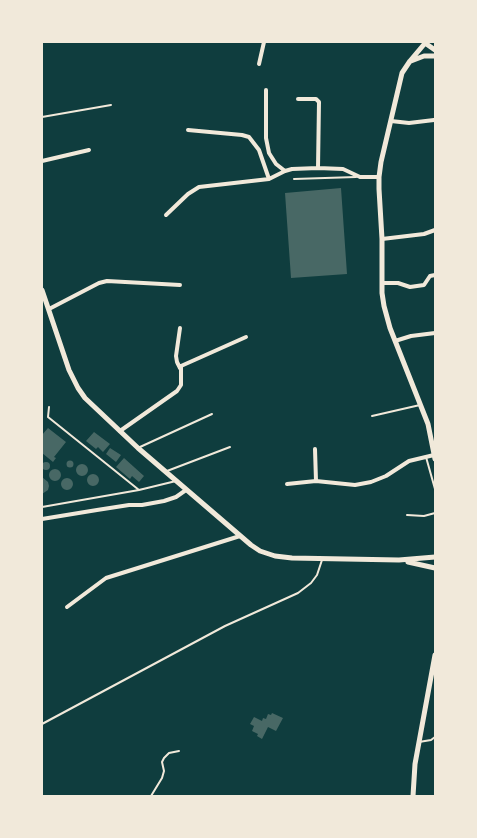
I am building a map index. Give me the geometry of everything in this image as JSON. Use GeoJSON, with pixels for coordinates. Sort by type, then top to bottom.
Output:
{"type":"FeatureCollection","features":[{"type":"Feature","properties":{"kind":"street"},"geometry":{"type":"LineString","coordinates":[[259,64],[264,42]]}},
{"type":"Feature","properties":{"kind":"street"},"geometry":{"type":"LineString","coordinates":[[287,484],[316,481],[355,485],[371,482],[386,476],[409,461],[426,457],[435,457],[433,435],[387,320],[384,306],[378,177],[402,73],[425,42],[435,50]]}},
{"type":"Feature","properties":{"kind":"street"},"geometry":{"type":"LineString","coordinates":[[410,61],[424,56],[435,56]]}},
{"type":"Feature","properties":{"kind":"street"},"geometry":{"type":"LineString","coordinates":[[266,90],[266,138],[269,153],[276,164],[285,170]]}},
{"type":"Feature","properties":{"kind":"street"},"geometry":{"type":"LineString","coordinates":[[298,99],[316,99],[319,102],[318,168]]}},
{"type":"Feature","properties":{"kind":"street"},"geometry":{"type":"LineString","coordinates":[[391,121],[409,124],[434,120]]}},
{"type":"Feature","properties":{"kind":"street"},"geometry":{"type":"LineString","coordinates":[[188,130],[249,137],[259,150],[269,179]]}},
{"type":"Feature","properties":{"kind":"street"},"geometry":{"type":"LineString","coordinates":[[42,161],[89,150]]}},
{"type":"Feature","properties":{"kind":"street"},"geometry":{"type":"LineString","coordinates":[[166,215],[188,194],[199,187],[269,179],[285,170],[318,168],[343,169],[360,177],[378,177]]}},
{"type":"Feature","properties":{"kind":"street"},"geometry":{"type":"LineString","coordinates":[[382,239],[424,234],[435,230]]}},
{"type":"Feature","properties":{"kind":"street"},"geometry":{"type":"LineString","coordinates":[[382,283],[398,282],[410,287],[424,284],[430,276],[435,275]]}},
{"type":"Feature","properties":{"kind":"street"},"geometry":{"type":"LineString","coordinates":[[49,309],[99,283],[107,281],[180,285]]}},
{"type":"Feature","properties":{"kind":"street"},"geometry":{"type":"LineString","coordinates":[[42,292],[78,388],[93,406],[186,490],[260,551],[275,556],[322,559],[399,560],[435,557]]}},
{"type":"Feature","properties":{"kind":"street"},"geometry":{"type":"LineString","coordinates":[[120,431],[177,391],[181,385],[180,368],[176,362],[180,328]]}},
{"type":"Feature","properties":{"kind":"street"},"geometry":{"type":"LineString","coordinates":[[395,341],[411,336],[435,333]]}},
{"type":"Feature","properties":{"kind":"street"},"geometry":{"type":"LineString","coordinates":[[180,368],[183,365],[246,337]]}},
{"type":"Feature","properties":{"kind":"street"},"geometry":{"type":"LineString","coordinates":[[315,449],[316,481]]}},
{"type":"Feature","properties":{"kind":"street"},"geometry":{"type":"LineString","coordinates":[[42,519],[164,501],[176,497],[186,490]]}},
{"type":"Feature","properties":{"kind":"street"},"geometry":{"type":"LineString","coordinates":[[67,607],[106,578],[240,536]]}},
{"type":"Feature","properties":{"kind":"street"},"geometry":{"type":"LineString","coordinates":[[399,560],[435,568]]}},
{"type":"Feature","properties":{"kind":"street"},"geometry":{"type":"LineString","coordinates":[[413,796],[415,764],[434,671],[435,655]]}},
{"type":"Feature","properties":{"kind":"lane"},"geometry":{"type":"LineString","coordinates":[[42,117],[111,105]]}},
{"type":"Feature","properties":{"kind":"lane"},"geometry":{"type":"LineString","coordinates":[[294,179],[360,177]]}},
{"type":"Feature","properties":{"kind":"lane"},"geometry":{"type":"LineString","coordinates":[[372,416],[421,405]]}},
{"type":"Feature","properties":{"kind":"lane"},"geometry":{"type":"LineString","coordinates":[[49,407],[48,417],[139,490]]}},
{"type":"Feature","properties":{"kind":"lane"},"geometry":{"type":"LineString","coordinates":[[138,448],[212,414]]}},
{"type":"Feature","properties":{"kind":"lane"},"geometry":{"type":"LineString","coordinates":[[166,472],[230,447]]}},
{"type":"Feature","properties":{"kind":"lane"},"geometry":{"type":"LineString","coordinates":[[426,457],[435,489]]}},
{"type":"Feature","properties":{"kind":"lane"},"geometry":{"type":"LineString","coordinates":[[42,507],[139,490],[177,481]]}},
{"type":"Feature","properties":{"kind":"lane"},"geometry":{"type":"LineString","coordinates":[[407,515],[424,516],[435,513]]}},
{"type":"Feature","properties":{"kind":"lane"},"geometry":{"type":"LineString","coordinates":[[42,724],[225,626],[298,593],[311,583],[317,575],[322,559]]}},
{"type":"Feature","properties":{"kind":"lane"},"geometry":{"type":"LineString","coordinates":[[419,742],[427,741],[435,737]]}},
{"type":"Feature","properties":{"kind":"lane"},"geometry":{"type":"LineString","coordinates":[[151,796],[162,778],[164,771],[162,762],[164,758],[169,753],[178,751]]}},
{"type":"Feature","properties":{"kind":"building"},"geometry":{"type":"Polygon","coordinates":[[[341,188],[347,274],[291,278],[285,193],[341,188]]]}},
{"type":"Feature","properties":{"kind":"building"},"geometry":{"type":"Polygon","coordinates":[[[48,428],[66,442],[54,457],[56,458],[53,462],[42,453],[42,435],[48,428]]]}},
{"type":"Feature","properties":{"kind":"building"},"geometry":{"type":"Polygon","coordinates":[[[94,432],[110,444],[103,452],[98,447],[96,449],[86,441],[94,432]]]}},
{"type":"Feature","properties":{"kind":"building"},"geometry":{"type":"Polygon","coordinates":[[[110,448],[121,455],[116,462],[106,454],[110,448]]]}},
{"type":"Feature","properties":{"kind":"building"},"geometry":{"type":"Polygon","coordinates":[[[124,458],[144,476],[139,482],[132,476],[130,479],[116,467],[124,458]]]}},
{"type":"Feature","properties":{"kind":"building"},"geometry":{"type":"Polygon","coordinates":[[[70,460],[73,461],[73,467],[70,468],[67,467],[66,464],[67,461],[70,460]]]}},
{"type":"Feature","properties":{"kind":"building"},"geometry":{"type":"Polygon","coordinates":[[[44,462],[48,462],[50,466],[48,470],[44,470],[42,468],[42,464],[44,462]]]}},
{"type":"Feature","properties":{"kind":"building"},"geometry":{"type":"Polygon","coordinates":[[[80,464],[84,464],[88,470],[84,476],[80,476],[76,472],[76,468],[80,464]]]}},
{"type":"Feature","properties":{"kind":"building"},"geometry":{"type":"Polygon","coordinates":[[[53,469],[57,469],[61,475],[57,481],[53,481],[49,477],[49,473],[53,469]]]}},
{"type":"Feature","properties":{"kind":"building"},"geometry":{"type":"Polygon","coordinates":[[[91,474],[95,474],[99,480],[95,486],[91,486],[87,482],[87,478],[91,474]]]}},
{"type":"Feature","properties":{"kind":"building"},"geometry":{"type":"Polygon","coordinates":[[[42,477],[48,482],[49,486],[48,490],[42,494],[42,477]]]}},
{"type":"Feature","properties":{"kind":"building"},"geometry":{"type":"Polygon","coordinates":[[[65,478],[69,478],[73,484],[69,490],[65,490],[61,486],[61,482],[65,478]]]}},
{"type":"Feature","properties":{"kind":"building"},"geometry":{"type":"Polygon","coordinates":[[[272,713],[283,718],[276,731],[268,727],[262,739],[257,736],[258,734],[252,731],[254,726],[250,724],[254,717],[262,721],[263,718],[266,719],[268,714],[271,715],[272,713]]]}}]}
